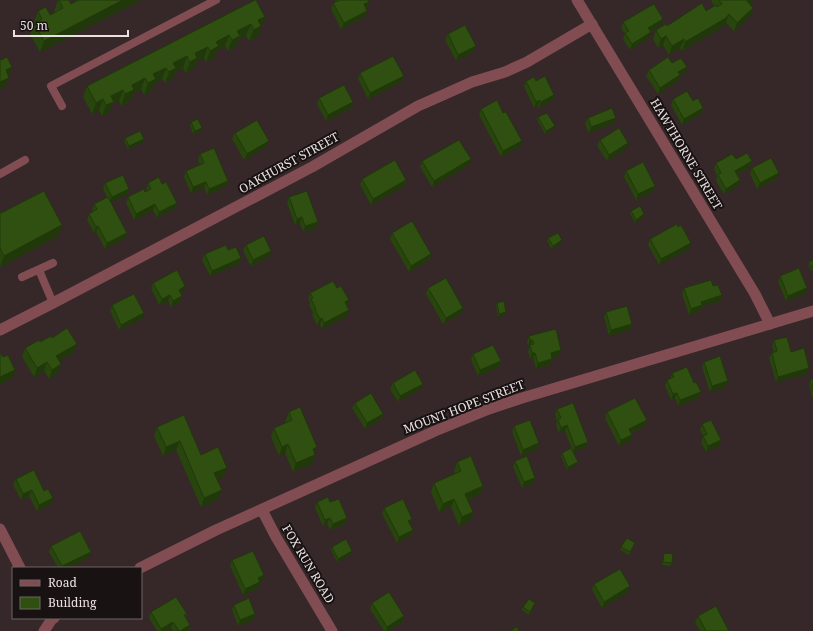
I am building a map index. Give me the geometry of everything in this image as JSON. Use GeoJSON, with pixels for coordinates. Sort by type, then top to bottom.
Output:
{"type":"FeatureCollection","features":[{"type":"Feature","properties":{"kind":"street","name":"HAWTHORNE STREET"},"geometry":{"type":"LineString","coordinates":[[577,0],[751,288],[770,324]]}},
{"type":"Feature","properties":{"kind":"street","name":"OAKHURST STREET"},"geometry":{"type":"LineString","coordinates":[[0,330],[312,167],[418,106],[472,82],[505,72],[527,62],[592,24]]}},
{"type":"Feature","properties":{"kind":"street","name":"MOUNT HOPE STREET"},"geometry":{"type":"LineString","coordinates":[[142,567],[216,530],[435,431],[488,409],[813,311]]}},
{"type":"Feature","properties":{"kind":"street","name":"FOX RUN ROAD"},"geometry":{"type":"LineString","coordinates":[[262,510],[276,537],[332,631]]}},
{"type":"Feature","properties":{"kind":"street"},"geometry":{"type":"LineString","coordinates":[[0,529],[19,567]]}},
{"type":"Feature","properties":{"kind":"street"},"geometry":{"type":"LineString","coordinates":[[44,631],[51,619]]}},
{"type":"Feature","properties":{"kind":"lane"},"geometry":{"type":"LineString","coordinates":[[62,106],[51,86],[216,0]]}},
{"type":"Feature","properties":{"kind":"lane"},"geometry":{"type":"LineString","coordinates":[[0,174],[25,160]]}},
{"type":"Feature","properties":{"kind":"lane"},"geometry":{"type":"LineString","coordinates":[[22,277],[53,263]]}},
{"type":"Feature","properties":{"kind":"lane"},"geometry":{"type":"LineString","coordinates":[[39,270],[53,303]]}},
{"type":"Feature","properties":{"kind":"building"},"geometry":{"type":"Polygon","coordinates":[[[59,0],[69,0],[71,4],[79,0],[123,0],[44,41],[34,23],[42,19],[38,11],[46,7],[50,15],[63,8],[59,0]]]}},
{"type":"Feature","properties":{"kind":"building"},"geometry":{"type":"Polygon","coordinates":[[[255,0],[265,17],[258,20],[261,26],[254,30],[251,24],[237,31],[240,36],[232,40],[229,35],[216,42],[219,46],[210,51],[208,47],[195,53],[197,58],[190,62],[187,56],[173,63],[176,68],[169,72],[166,68],[153,74],[156,79],[148,83],[145,78],[132,85],[134,90],[125,94],[123,90],[111,96],[114,102],[106,105],[103,99],[96,103],[87,86],[255,0]]]}},
{"type":"Feature","properties":{"kind":"building"},"geometry":{"type":"Polygon","coordinates":[[[340,0],[368,0],[369,2],[364,4],[367,11],[344,23],[333,3],[340,0]]]}},
{"type":"Feature","properties":{"kind":"building"},"geometry":{"type":"Polygon","coordinates":[[[719,0],[748,0],[747,1],[753,8],[737,23],[729,14],[726,18],[685,42],[684,39],[672,46],[666,36],[661,39],[656,30],[666,24],[667,26],[702,3],[706,11],[716,5],[717,7],[722,4],[719,0]]]}},
{"type":"Feature","properties":{"kind":"building"},"geometry":{"type":"Polygon","coordinates":[[[654,4],[663,19],[648,28],[651,32],[632,44],[625,33],[629,31],[623,22],[654,4]]]}},
{"type":"Feature","properties":{"kind":"building"},"geometry":{"type":"Polygon","coordinates":[[[465,25],[476,46],[458,55],[448,34],[465,25]]]}},
{"type":"Feature","properties":{"kind":"building"},"geometry":{"type":"Polygon","coordinates":[[[393,56],[404,76],[370,93],[360,73],[393,56]]]}},
{"type":"Feature","properties":{"kind":"building"},"geometry":{"type":"Polygon","coordinates":[[[7,57],[12,67],[6,70],[9,78],[0,82],[0,59],[1,60],[7,57]]]}},
{"type":"Feature","properties":{"kind":"building"},"geometry":{"type":"Polygon","coordinates":[[[668,57],[672,63],[681,58],[687,67],[678,72],[680,75],[660,88],[649,70],[668,57]]]}},
{"type":"Feature","properties":{"kind":"building"},"geometry":{"type":"Polygon","coordinates":[[[545,76],[554,95],[541,102],[540,100],[536,102],[526,81],[534,77],[536,81],[545,76]]]}},
{"type":"Feature","properties":{"kind":"building"},"geometry":{"type":"Polygon","coordinates":[[[344,85],[353,102],[328,115],[319,98],[344,85]]]}},
{"type":"Feature","properties":{"kind":"building"},"geometry":{"type":"Polygon","coordinates":[[[687,91],[693,101],[698,98],[703,108],[684,119],[673,99],[687,91]]]}},
{"type":"Feature","properties":{"kind":"building"},"geometry":{"type":"Polygon","coordinates":[[[497,100],[503,113],[506,112],[522,141],[503,151],[481,109],[497,100]]]}},
{"type":"Feature","properties":{"kind":"building"},"geometry":{"type":"Polygon","coordinates":[[[612,108],[616,118],[591,127],[588,118],[612,108]]]}},
{"type":"Feature","properties":{"kind":"building"},"geometry":{"type":"Polygon","coordinates":[[[547,113],[555,126],[546,131],[538,117],[547,113]]]}},
{"type":"Feature","properties":{"kind":"building"},"geometry":{"type":"Polygon","coordinates":[[[198,119],[202,128],[195,131],[191,122],[198,119]]]}},
{"type":"Feature","properties":{"kind":"building"},"geometry":{"type":"Polygon","coordinates":[[[257,120],[269,141],[247,154],[235,133],[257,120]]]}},
{"type":"Feature","properties":{"kind":"building"},"geometry":{"type":"Polygon","coordinates":[[[619,128],[628,143],[609,155],[600,140],[619,128]]]}},
{"type":"Feature","properties":{"kind":"building"},"geometry":{"type":"Polygon","coordinates":[[[140,131],[144,139],[129,146],[125,138],[140,131]]]}},
{"type":"Feature","properties":{"kind":"building"},"geometry":{"type":"Polygon","coordinates":[[[459,140],[471,159],[434,181],[422,161],[459,140]]]}},
{"type":"Feature","properties":{"kind":"building"},"geometry":{"type":"Polygon","coordinates":[[[214,148],[228,181],[209,189],[206,182],[193,187],[186,171],[204,163],[200,154],[214,148]]]}},
{"type":"Feature","properties":{"kind":"building"},"geometry":{"type":"Polygon","coordinates":[[[747,153],[752,161],[735,171],[740,180],[726,189],[718,175],[721,173],[716,163],[732,154],[736,159],[747,153]]]}},
{"type":"Feature","properties":{"kind":"building"},"geometry":{"type":"Polygon","coordinates":[[[771,158],[779,173],[760,183],[752,168],[771,158]]]}},
{"type":"Feature","properties":{"kind":"building"},"geometry":{"type":"Polygon","coordinates":[[[395,160],[406,180],[373,199],[362,179],[395,160]]]}},
{"type":"Feature","properties":{"kind":"building"},"geometry":{"type":"Polygon","coordinates":[[[643,162],[655,186],[638,194],[626,171],[643,162]]]}},
{"type":"Feature","properties":{"kind":"building"},"geometry":{"type":"Polygon","coordinates":[[[123,175],[129,189],[112,197],[105,183],[123,175]]]}},
{"type":"Feature","properties":{"kind":"building"},"geometry":{"type":"Polygon","coordinates":[[[159,177],[162,184],[166,182],[177,203],[159,212],[155,204],[136,214],[128,197],[144,189],[145,192],[151,189],[148,183],[159,177]]]}},
{"type":"Feature","properties":{"kind":"building"},"geometry":{"type":"Polygon","coordinates":[[[44,191],[62,225],[4,256],[0,248],[0,211],[1,213],[44,191]]]}},
{"type":"Feature","properties":{"kind":"building"},"geometry":{"type":"Polygon","coordinates":[[[307,191],[318,222],[305,226],[302,217],[297,219],[289,197],[307,191]]]}},
{"type":"Feature","properties":{"kind":"building"},"geometry":{"type":"Polygon","coordinates":[[[108,197],[127,233],[107,243],[98,226],[96,227],[89,214],[97,209],[94,204],[108,197]]]}},
{"type":"Feature","properties":{"kind":"building"},"geometry":{"type":"Polygon","coordinates":[[[640,206],[644,214],[636,220],[631,211],[640,206]]]}},
{"type":"Feature","properties":{"kind":"building"},"geometry":{"type":"Polygon","coordinates":[[[412,221],[431,254],[411,266],[392,233],[412,221]]]}},
{"type":"Feature","properties":{"kind":"building"},"geometry":{"type":"Polygon","coordinates":[[[677,224],[678,227],[681,225],[691,243],[661,259],[650,239],[677,224]]]}},
{"type":"Feature","properties":{"kind":"building"},"geometry":{"type":"Polygon","coordinates":[[[558,233],[562,240],[553,246],[548,238],[558,233]]]}},
{"type":"Feature","properties":{"kind":"building"},"geometry":{"type":"Polygon","coordinates":[[[264,236],[271,251],[253,260],[246,245],[264,236]]]}},
{"type":"Feature","properties":{"kind":"building"},"geometry":{"type":"Polygon","coordinates":[[[226,245],[228,250],[236,247],[241,258],[212,271],[205,254],[226,245]]]}},
{"type":"Feature","properties":{"kind":"building"},"geometry":{"type":"Polygon","coordinates":[[[813,260],[813,268],[812,268],[809,262],[813,260]]]}},
{"type":"Feature","properties":{"kind":"building"},"geometry":{"type":"Polygon","coordinates":[[[799,268],[807,288],[788,296],[780,276],[799,268]]]}},
{"type":"Feature","properties":{"kind":"building"},"geometry":{"type":"Polygon","coordinates":[[[177,270],[185,286],[179,290],[182,296],[173,301],[170,295],[162,299],[153,283],[177,270]]]}},
{"type":"Feature","properties":{"kind":"building"},"geometry":{"type":"Polygon","coordinates":[[[446,278],[463,308],[446,318],[428,288],[446,278]]]}},
{"type":"Feature","properties":{"kind":"building"},"geometry":{"type":"Polygon","coordinates":[[[711,280],[713,286],[718,285],[722,295],[701,302],[702,305],[691,309],[684,288],[711,280]]]}},
{"type":"Feature","properties":{"kind":"building"},"geometry":{"type":"Polygon","coordinates":[[[333,281],[337,288],[341,286],[349,300],[345,302],[349,310],[324,323],[322,318],[320,319],[315,310],[316,309],[311,299],[313,298],[310,293],[333,281]]]}},
{"type":"Feature","properties":{"kind":"building"},"geometry":{"type":"Polygon","coordinates":[[[134,294],[144,313],[121,325],[112,305],[134,294]]]}},
{"type":"Feature","properties":{"kind":"building"},"geometry":{"type":"Polygon","coordinates":[[[504,301],[506,312],[499,314],[497,303],[504,301]]]}},
{"type":"Feature","properties":{"kind":"building"},"geometry":{"type":"Polygon","coordinates":[[[627,306],[632,324],[611,330],[606,312],[627,306]]]}},
{"type":"Feature","properties":{"kind":"building"},"geometry":{"type":"Polygon","coordinates":[[[67,328],[77,344],[56,356],[61,364],[52,370],[47,362],[37,368],[25,348],[39,340],[40,342],[51,336],[52,338],[67,328]]]}},
{"type":"Feature","properties":{"kind":"building"},"geometry":{"type":"Polygon","coordinates":[[[556,329],[561,350],[551,353],[552,359],[538,363],[535,353],[532,353],[530,345],[534,344],[532,340],[530,340],[529,336],[556,329]]]}},
{"type":"Feature","properties":{"kind":"building"},"geometry":{"type":"Polygon","coordinates":[[[787,337],[791,352],[804,348],[809,368],[778,377],[772,353],[777,351],[774,340],[787,337]]]}},
{"type":"Feature","properties":{"kind":"building"},"geometry":{"type":"Polygon","coordinates":[[[493,345],[501,361],[480,370],[473,354],[493,345]]]}},
{"type":"Feature","properties":{"kind":"building"},"geometry":{"type":"Polygon","coordinates":[[[0,354],[3,357],[8,355],[15,370],[0,377],[0,354]]]}},
{"type":"Feature","properties":{"kind":"building"},"geometry":{"type":"Polygon","coordinates":[[[720,356],[728,381],[712,386],[704,362],[720,356]]]}},
{"type":"Feature","properties":{"kind":"building"},"geometry":{"type":"Polygon","coordinates":[[[687,367],[694,383],[696,382],[701,392],[680,400],[677,393],[673,394],[667,380],[674,377],[672,373],[687,367]]]}},
{"type":"Feature","properties":{"kind":"building"},"geometry":{"type":"Polygon","coordinates":[[[415,370],[423,384],[400,396],[393,383],[415,370]]]}},
{"type":"Feature","properties":{"kind":"building"},"geometry":{"type":"Polygon","coordinates":[[[813,379],[813,391],[810,380],[813,379]]]}},
{"type":"Feature","properties":{"kind":"building"},"geometry":{"type":"Polygon","coordinates":[[[371,393],[383,414],[367,423],[355,403],[371,393]]]}},
{"type":"Feature","properties":{"kind":"building"},"geometry":{"type":"Polygon","coordinates":[[[635,398],[647,420],[629,429],[632,435],[621,440],[607,412],[635,398]]]}},
{"type":"Feature","properties":{"kind":"building"},"geometry":{"type":"Polygon","coordinates":[[[573,403],[588,442],[575,447],[567,425],[561,428],[558,419],[561,418],[557,409],[573,403]]]}},
{"type":"Feature","properties":{"kind":"building"},"geometry":{"type":"Polygon","coordinates":[[[300,407],[317,447],[313,449],[315,455],[296,463],[288,444],[282,447],[274,428],[292,420],[289,412],[300,407]]]}},
{"type":"Feature","properties":{"kind":"building"},"geometry":{"type":"Polygon","coordinates":[[[184,415],[201,455],[218,447],[227,468],[214,473],[222,490],[204,498],[180,441],[166,447],[157,427],[184,415]]]}},
{"type":"Feature","properties":{"kind":"building"},"geometry":{"type":"Polygon","coordinates":[[[530,420],[539,443],[523,450],[514,426],[530,420]]]}},
{"type":"Feature","properties":{"kind":"building"},"geometry":{"type":"Polygon","coordinates":[[[711,420],[721,440],[708,446],[703,436],[707,434],[702,424],[711,420]]]}},
{"type":"Feature","properties":{"kind":"building"},"geometry":{"type":"Polygon","coordinates":[[[571,448],[578,462],[568,467],[562,453],[571,448]]]}},
{"type":"Feature","properties":{"kind":"building"},"geometry":{"type":"Polygon","coordinates":[[[471,456],[483,486],[465,494],[473,512],[462,517],[454,499],[443,504],[434,483],[461,471],[457,462],[471,456]]]}},
{"type":"Feature","properties":{"kind":"building"},"geometry":{"type":"Polygon","coordinates":[[[527,456],[535,478],[524,482],[515,461],[527,456]]]}},
{"type":"Feature","properties":{"kind":"building"},"geometry":{"type":"Polygon","coordinates":[[[34,470],[44,491],[48,489],[53,498],[39,505],[32,490],[23,494],[16,479],[34,470]]]}},
{"type":"Feature","properties":{"kind":"building"},"geometry":{"type":"Polygon","coordinates":[[[328,497],[330,502],[339,499],[347,518],[333,524],[330,518],[325,520],[317,502],[328,497]]]}},
{"type":"Feature","properties":{"kind":"building"},"geometry":{"type":"Polygon","coordinates":[[[403,499],[412,519],[408,521],[413,530],[399,537],[384,508],[403,499]]]}},
{"type":"Feature","properties":{"kind":"building"},"geometry":{"type":"Polygon","coordinates":[[[80,531],[91,552],[62,566],[51,546],[80,531]]]}},
{"type":"Feature","properties":{"kind":"building"},"geometry":{"type":"Polygon","coordinates":[[[627,538],[635,543],[630,552],[621,547],[627,538]]]}},
{"type":"Feature","properties":{"kind":"building"},"geometry":{"type":"Polygon","coordinates":[[[346,539],[352,551],[338,559],[332,547],[346,539]]]}},
{"type":"Feature","properties":{"kind":"building"},"geometry":{"type":"Polygon","coordinates":[[[253,551],[264,575],[258,578],[260,582],[245,589],[232,560],[253,551]]]}},
{"type":"Feature","properties":{"kind":"building"},"geometry":{"type":"Polygon","coordinates":[[[664,553],[673,554],[672,563],[663,562],[664,553]]]}},
{"type":"Feature","properties":{"kind":"building"},"geometry":{"type":"Polygon","coordinates":[[[620,569],[630,586],[604,602],[594,584],[620,569]]]}},
{"type":"Feature","properties":{"kind":"building"},"geometry":{"type":"Polygon","coordinates":[[[389,592],[404,616],[387,627],[372,603],[389,592]]]}},
{"type":"Feature","properties":{"kind":"building"},"geometry":{"type":"Polygon","coordinates":[[[176,597],[187,614],[184,615],[190,625],[179,631],[173,622],[161,629],[151,612],[176,597]]]}},
{"type":"Feature","properties":{"kind":"building"},"geometry":{"type":"Polygon","coordinates":[[[249,598],[255,614],[240,620],[234,605],[249,598]]]}},
{"type":"Feature","properties":{"kind":"building"},"geometry":{"type":"Polygon","coordinates":[[[529,599],[535,603],[530,612],[523,607],[529,599]]]}},
{"type":"Feature","properties":{"kind":"building"},"geometry":{"type":"Polygon","coordinates":[[[716,606],[729,631],[706,631],[698,616],[716,606]]]}},
{"type":"Feature","properties":{"kind":"building"},"geometry":{"type":"Polygon","coordinates":[[[517,627],[519,631],[510,631],[517,627]]]}}]}
